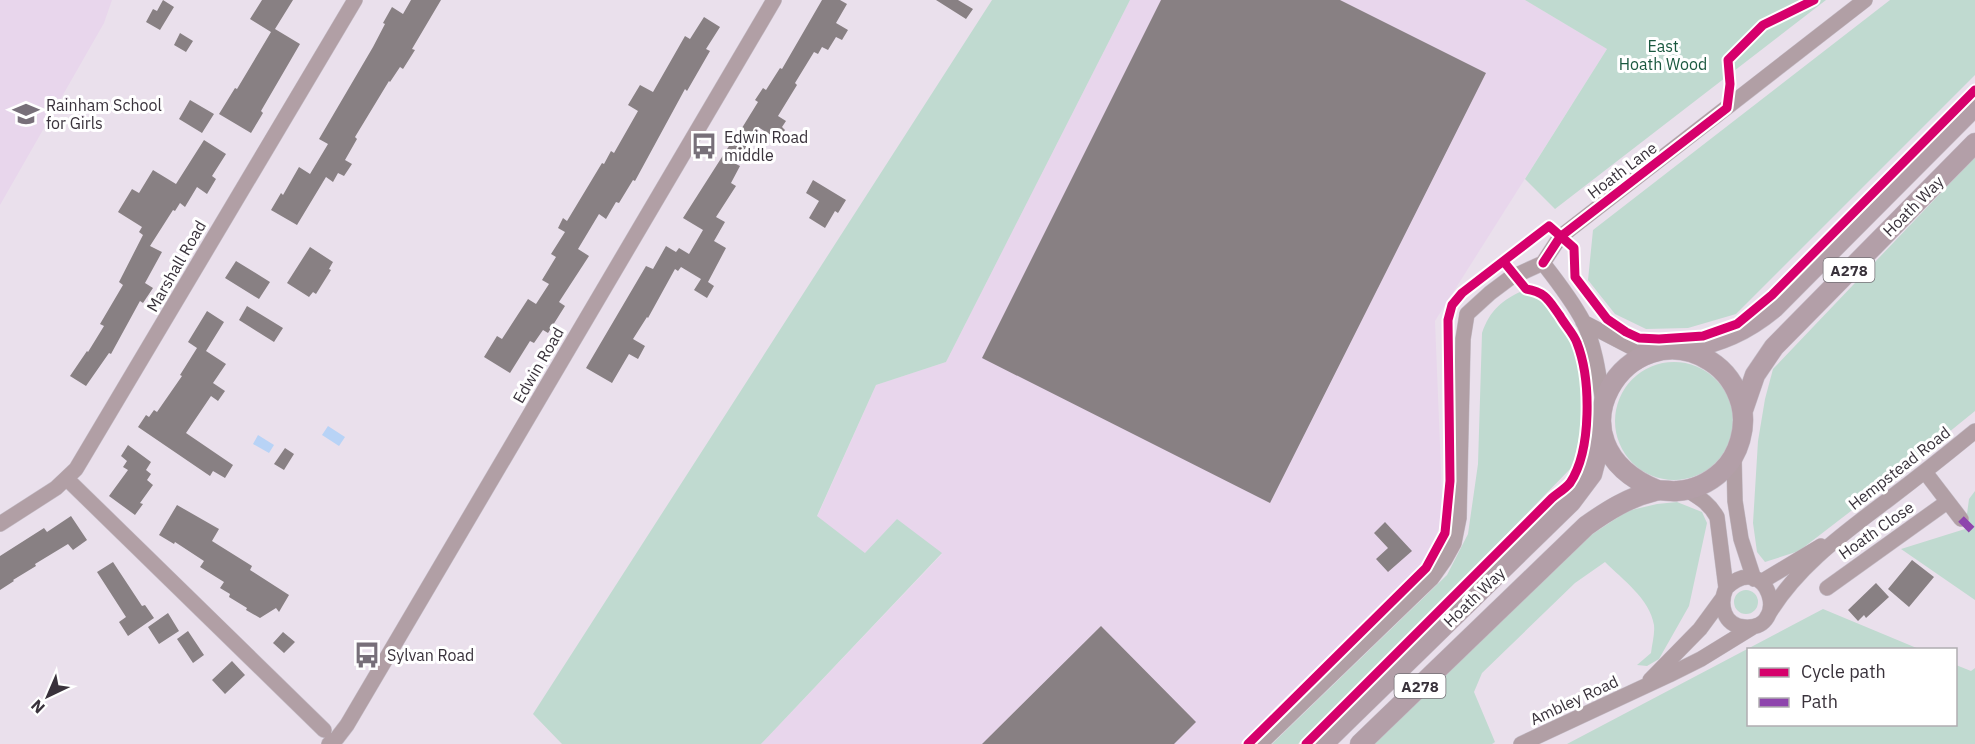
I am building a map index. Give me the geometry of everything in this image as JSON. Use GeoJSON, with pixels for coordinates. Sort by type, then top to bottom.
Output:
{"type":"FeatureCollection","features":[{"type":"Feature","properties":{"kind":"main road","name":"Hoath Way"},"geometry":{"type":"LineString","coordinates":[[1684,350],[1727,339],[1743,331],[1766,314],[1807,276],[1975,106]]}},
{"type":"Feature","properties":{"kind":"main road","name":"Hoath Way"},"geometry":{"type":"LineString","coordinates":[[1743,410],[1761,362],[1774,347],[1975,143]]}},
{"type":"Feature","properties":{"kind":"main road"},"geometry":{"type":"LineString","coordinates":[[1684,350],[1701,356],[1725,374],[1739,396],[1743,410],[1743,429],[1734,457],[1714,478],[1687,490],[1676,492],[1657,490],[1640,483],[1621,469],[1610,454],[1602,436],[1603,403],[1610,386],[1629,365],[1650,352],[1684,350]]}},
{"type":"Feature","properties":{"kind":"main road","name":"Hoath Way"},"geometry":{"type":"LineString","coordinates":[[1323,744],[1571,502],[1592,474],[1602,436]]}},
{"type":"Feature","properties":{"kind":"main road","name":"Hoath Way"},"geometry":{"type":"LineString","coordinates":[[1360,744],[1586,526],[1611,508],[1657,490]]}},
{"type":"Feature","properties":{"kind":"street","name":"Marshall Road"},"geometry":{"type":"LineString","coordinates":[[0,524],[67,479],[89,450],[355,0]]}},
{"type":"Feature","properties":{"kind":"street","name":"Edwin Road"},"geometry":{"type":"LineString","coordinates":[[326,737],[337,738],[347,725],[774,0]]}},
{"type":"Feature","properties":{"kind":"street","name":"Hoath Lane"},"geometry":{"type":"LineString","coordinates":[[1543,263],[1560,237],[1865,0]]}},
{"type":"Feature","properties":{"kind":"street"},"geometry":{"type":"LineString","coordinates":[[1260,744],[1432,578],[1444,561],[1456,535],[1461,504],[1463,339],[1467,314],[1510,278],[1543,263],[1563,289],[1583,322],[1597,369],[1603,403]]}},
{"type":"Feature","properties":{"kind":"street"},"geometry":{"type":"LineString","coordinates":[[1583,322],[1633,348],[1650,352]]}},
{"type":"Feature","properties":{"kind":"street","name":"Hempstead Road"},"geometry":{"type":"LineString","coordinates":[[1767,617],[1778,597],[1792,581],[1844,533],[1975,430]]}},
{"type":"Feature","properties":{"kind":"street"},"geometry":{"type":"LineString","coordinates":[[1687,490],[1711,507],[1716,517],[1724,593],[1722,609],[1732,623],[1740,627],[1753,627],[1767,617],[1771,606],[1771,596],[1757,580],[1741,539],[1735,501],[1734,457]]}},
{"type":"Feature","properties":{"kind":"street"},"geometry":{"type":"LineString","coordinates":[[1924,472],[1961,519]]}},
{"type":"Feature","properties":{"kind":"street"},"geometry":{"type":"LineString","coordinates":[[67,479],[326,737]]}},
{"type":"Feature","properties":{"kind":"street","name":"Hoath Close"},"geometry":{"type":"LineString","coordinates":[[1827,588],[1947,502]]}},
{"type":"Feature","properties":{"kind":"street","name":"Hempstead Road"},"geometry":{"type":"LineString","coordinates":[[1757,580],[1844,533]]}},
{"type":"Feature","properties":{"kind":"street"},"geometry":{"type":"LineString","coordinates":[[1641,688],[1700,629],[1733,581],[1745,577],[1757,580]]}},
{"type":"Feature","properties":{"kind":"street","name":"Ambley Road"},"geometry":{"type":"LineString","coordinates":[[1521,744],[1701,659],[1753,627]]}},
{"type":"Feature","properties":{"kind":"shaded area","name":"Rainham School for Girls"},"geometry":{"type":"Polygon","coordinates":[[[0,0],[112,0],[104,23],[0,205],[0,0]]]}},
{"type":"Feature","properties":{"kind":"shaded area"},"geometry":{"type":"Polygon","coordinates":[[[1130,0],[1525,0],[1607,49],[1435,321],[1443,520],[1417,576],[1244,744],[761,744],[942,554],[865,553],[817,517],[876,385],[946,362],[1130,0]]]}},
{"type":"Feature","properties":{"kind":"green space"},"geometry":{"type":"Polygon","coordinates":[[[992,0],[1130,0],[946,362],[876,385],[817,516],[865,553],[897,519],[942,553],[761,744],[562,744],[533,714],[992,0]]]}},
{"type":"Feature","properties":{"kind":"green space","name":"East Hoath Wood"},"geometry":{"type":"Polygon","coordinates":[[[1525,0],[1826,0],[1555,209],[1525,179],[1607,49],[1525,0]]]}},
{"type":"Feature","properties":{"kind":"green space"},"geometry":{"type":"Polygon","coordinates":[[[1890,0],[1975,0],[1975,75],[1736,314],[1688,328],[1646,329],[1615,314],[1588,280],[1593,230],[1890,0]]]}},
{"type":"Feature","properties":{"kind":"green space"},"geometry":{"type":"Polygon","coordinates":[[[1975,157],[1975,411],[1799,551],[1765,562],[1757,552],[1753,523],[1758,441],[1773,369],[1975,157]]]}},
{"type":"Feature","properties":{"kind":"green space"},"geometry":{"type":"Polygon","coordinates":[[[1524,290],[1539,293],[1547,298],[1577,341],[1584,365],[1581,428],[1573,466],[1298,744],[1272,744],[1447,575],[1468,534],[1478,464],[1482,333],[1493,312],[1509,298],[1524,290]]]}},
{"type":"Feature","properties":{"kind":"green space"},"geometry":{"type":"Polygon","coordinates":[[[1674,362],[1697,366],[1716,379],[1729,398],[1733,421],[1729,444],[1716,463],[1697,476],[1674,480],[1651,476],[1632,463],[1619,444],[1615,421],[1619,398],[1632,379],[1651,366],[1674,362]]]}},
{"type":"Feature","properties":{"kind":"green space"},"geometry":{"type":"Polygon","coordinates":[[[1975,491],[1975,600],[1901,549],[1965,529],[1969,499],[1975,491]]]}},
{"type":"Feature","properties":{"kind":"green space"},"geometry":{"type":"Polygon","coordinates":[[[1677,502],[1702,512],[1707,523],[1689,606],[1659,659],[1647,666],[1637,665],[1651,653],[1654,625],[1641,598],[1605,562],[1575,583],[1482,673],[1474,692],[1495,742],[1492,744],[1373,744],[1582,541],[1627,511],[1677,502]]]}},
{"type":"Feature","properties":{"kind":"green space"},"geometry":{"type":"Polygon","coordinates":[[[1741,590],[1751,590],[1758,597],[1758,607],[1751,614],[1741,614],[1734,607],[1734,597],[1741,590]]]}},
{"type":"Feature","properties":{"kind":"green space"},"geometry":{"type":"Polygon","coordinates":[[[1823,609],[1917,648],[1749,648],[1823,609]]]}},
{"type":"Feature","properties":{"kind":"green space"},"geometry":{"type":"Polygon","coordinates":[[[1747,649],[1747,726],[1957,726],[1957,665],[1971,671],[1975,668],[1975,744],[1567,744],[1747,649]]]}},
{"type":"Feature","properties":{"kind":"water"},"geometry":{"type":"Polygon","coordinates":[[[328,426],[345,437],[339,446],[322,435],[328,426]]]}},
{"type":"Feature","properties":{"kind":"water"},"geometry":{"type":"Polygon","coordinates":[[[258,435],[274,445],[269,453],[253,444],[258,435]]]}},
{"type":"Feature","properties":{"kind":"building"},"geometry":{"type":"Polygon","coordinates":[[[163,0],[174,7],[160,30],[146,22],[153,9],[157,11],[163,0]]]}},
{"type":"Feature","properties":{"kind":"building"},"geometry":{"type":"Polygon","coordinates":[[[262,0],[293,0],[275,29],[300,44],[261,111],[263,113],[251,133],[219,114],[235,88],[237,89],[271,32],[250,19],[262,0]]]}},
{"type":"Feature","properties":{"kind":"building"},"geometry":{"type":"Polygon","coordinates":[[[411,0],[441,0],[412,49],[415,50],[403,69],[400,67],[389,81],[355,137],[357,139],[345,160],[352,164],[344,176],[338,173],[333,182],[326,177],[297,225],[271,210],[281,193],[283,195],[299,167],[310,174],[328,144],[319,139],[373,47],[392,7],[403,14],[411,0]]]}},
{"type":"Feature","properties":{"kind":"building"},"geometry":{"type":"Polygon","coordinates":[[[822,0],[840,0],[847,4],[836,23],[848,30],[842,40],[836,37],[828,50],[822,47],[818,54],[814,52],[778,116],[786,121],[782,127],[785,130],[779,140],[758,127],[736,164],[740,166],[731,183],[736,186],[716,217],[725,222],[714,241],[726,248],[708,282],[714,286],[707,298],[694,290],[701,279],[681,267],[678,271],[675,269],[648,318],[633,339],[645,346],[638,359],[629,354],[612,383],[586,368],[646,266],[653,269],[666,246],[676,252],[679,248],[689,254],[703,230],[683,218],[758,102],[755,100],[763,88],[766,90],[780,68],[782,69],[822,0]]]}},
{"type":"Feature","properties":{"kind":"building"},"geometry":{"type":"Polygon","coordinates":[[[936,0],[958,0],[973,9],[966,19],[936,0]]]}},
{"type":"Feature","properties":{"kind":"building"},"geometry":{"type":"Polygon","coordinates":[[[1161,0],[1340,0],[1486,73],[1270,503],[982,358],[1161,0]]]}},
{"type":"Feature","properties":{"kind":"building"},"geometry":{"type":"Polygon","coordinates":[[[704,17],[720,27],[706,49],[710,51],[687,91],[685,89],[635,181],[633,180],[619,203],[616,202],[606,219],[599,214],[578,249],[589,256],[559,302],[565,306],[548,333],[543,330],[534,343],[530,341],[510,373],[484,357],[497,336],[502,339],[528,299],[536,304],[549,284],[542,280],[556,257],[551,254],[565,232],[558,228],[563,218],[567,221],[602,163],[604,164],[611,151],[614,153],[638,111],[628,105],[640,85],[653,92],[685,36],[690,39],[704,17]]]}},
{"type":"Feature","properties":{"kind":"building"},"geometry":{"type":"Polygon","coordinates":[[[180,33],[193,41],[186,52],[174,45],[180,33]]]}},
{"type":"Feature","properties":{"kind":"building"},"geometry":{"type":"Polygon","coordinates":[[[190,100],[214,114],[202,133],[179,119],[190,100]]]}},
{"type":"Feature","properties":{"kind":"building"},"geometry":{"type":"Polygon","coordinates":[[[204,140],[226,154],[212,176],[216,179],[207,194],[197,187],[185,207],[180,203],[175,211],[173,210],[150,246],[162,252],[145,283],[153,288],[143,303],[140,301],[111,354],[109,353],[86,386],[70,376],[104,326],[100,324],[123,285],[119,282],[143,235],[139,232],[142,227],[118,212],[132,189],[139,193],[153,170],[176,184],[204,140]]]}},
{"type":"Feature","properties":{"kind":"building"},"geometry":{"type":"Polygon","coordinates":[[[813,180],[846,200],[838,213],[835,211],[825,228],[809,218],[819,201],[806,193],[813,180]]]}},
{"type":"Feature","properties":{"kind":"building"},"geometry":{"type":"Polygon","coordinates":[[[310,247],[333,262],[329,269],[331,270],[316,294],[313,292],[309,297],[287,283],[310,247]]]}},
{"type":"Feature","properties":{"kind":"building"},"geometry":{"type":"Polygon","coordinates":[[[236,261],[270,282],[259,299],[225,278],[236,261]]]}},
{"type":"Feature","properties":{"kind":"building"},"geometry":{"type":"Polygon","coordinates":[[[247,306],[283,328],[274,342],[239,320],[247,306]]]}},
{"type":"Feature","properties":{"kind":"building"},"geometry":{"type":"Polygon","coordinates":[[[207,311],[224,322],[206,351],[226,364],[213,383],[225,391],[218,401],[211,396],[186,433],[233,465],[225,478],[213,471],[210,476],[138,427],[146,415],[149,417],[154,410],[157,412],[182,376],[180,375],[197,348],[188,342],[207,311]]]}},
{"type":"Feature","properties":{"kind":"building"},"geometry":{"type":"Polygon","coordinates":[[[128,445],[151,462],[146,470],[151,474],[147,480],[153,485],[140,503],[143,504],[135,515],[109,496],[128,470],[123,467],[127,461],[121,456],[128,445]]]}},
{"type":"Feature","properties":{"kind":"building"},"geometry":{"type":"Polygon","coordinates":[[[285,448],[294,454],[284,470],[274,464],[285,448]]]}},
{"type":"Feature","properties":{"kind":"building"},"geometry":{"type":"Polygon","coordinates":[[[177,505],[219,529],[212,541],[252,566],[250,570],[289,595],[279,612],[276,608],[260,618],[246,610],[247,608],[229,597],[230,594],[220,588],[224,582],[200,567],[204,561],[175,542],[174,544],[159,535],[177,505]]]}},
{"type":"Feature","properties":{"kind":"building"},"geometry":{"type":"Polygon","coordinates":[[[71,516],[87,540],[73,550],[68,544],[35,564],[36,566],[0,590],[0,556],[44,528],[47,532],[71,516]]]}},
{"type":"Feature","properties":{"kind":"building"},"geometry":{"type":"Polygon","coordinates":[[[1385,522],[1412,551],[1388,572],[1376,559],[1388,548],[1374,533],[1385,522]]]}},
{"type":"Feature","properties":{"kind":"building"},"geometry":{"type":"Polygon","coordinates":[[[1912,560],[1934,577],[1909,607],[1888,589],[1912,560]]]}},
{"type":"Feature","properties":{"kind":"building"},"geometry":{"type":"Polygon","coordinates":[[[113,562],[142,606],[145,605],[154,618],[128,636],[119,622],[126,617],[97,572],[113,562]]]}},
{"type":"Feature","properties":{"kind":"building"},"geometry":{"type":"Polygon","coordinates":[[[1876,583],[1889,597],[1866,618],[1864,615],[1858,621],[1848,610],[1876,583]]]}},
{"type":"Feature","properties":{"kind":"building"},"geometry":{"type":"Polygon","coordinates":[[[168,613],[179,631],[159,644],[148,627],[168,613]]]}},
{"type":"Feature","properties":{"kind":"building"},"geometry":{"type":"Polygon","coordinates":[[[1101,626],[1196,722],[1174,744],[982,744],[1101,626]]]}},
{"type":"Feature","properties":{"kind":"building"},"geometry":{"type":"Polygon","coordinates":[[[188,631],[204,655],[193,663],[177,639],[188,631]]]}},
{"type":"Feature","properties":{"kind":"building"},"geometry":{"type":"Polygon","coordinates":[[[283,632],[295,642],[284,653],[273,643],[283,632]]]}},
{"type":"Feature","properties":{"kind":"building"},"geometry":{"type":"Polygon","coordinates":[[[232,661],[245,675],[225,694],[212,680],[232,661]]]}},
{"type":"Feature","properties":{"kind":"marked path"},"geometry":{"type":"LineString","coordinates":[[1961,519],[1975,533]]}},
{"type":"Feature","properties":{"kind":"cycle path"},"geometry":{"type":"LineString","coordinates":[[1543,263],[1560,237],[1727,108],[1730,84],[1728,60],[1763,25],[1814,0]]}},
{"type":"Feature","properties":{"kind":"cycle path"},"geometry":{"type":"LineString","coordinates":[[1248,744],[1426,568],[1445,533],[1450,481],[1448,320],[1452,305],[1462,293],[1549,226],[1574,248],[1575,277],[1607,319],[1626,332],[1639,338],[1703,336],[1737,324],[1772,295],[1975,90]]}},
{"type":"Feature","properties":{"kind":"cycle path"},"geometry":{"type":"LineString","coordinates":[[1306,744],[1552,498],[1570,483],[1577,469],[1586,434],[1587,414],[1585,375],[1577,343],[1550,302],[1538,292],[1526,289],[1504,262]]}},
{"type":"Feature","properties":{"kind":"place","name":"Rainham School for Girls"},"geometry":{"type":"Point","coordinates":[26,114]}},
{"type":"Feature","properties":{"kind":"place","name":"Edwin Road middle"},"geometry":{"type":"Point","coordinates":[704,146]}},
{"type":"Feature","properties":{"kind":"place","name":"Sylvan Road"},"geometry":{"type":"Point","coordinates":[367,655]}}]}
